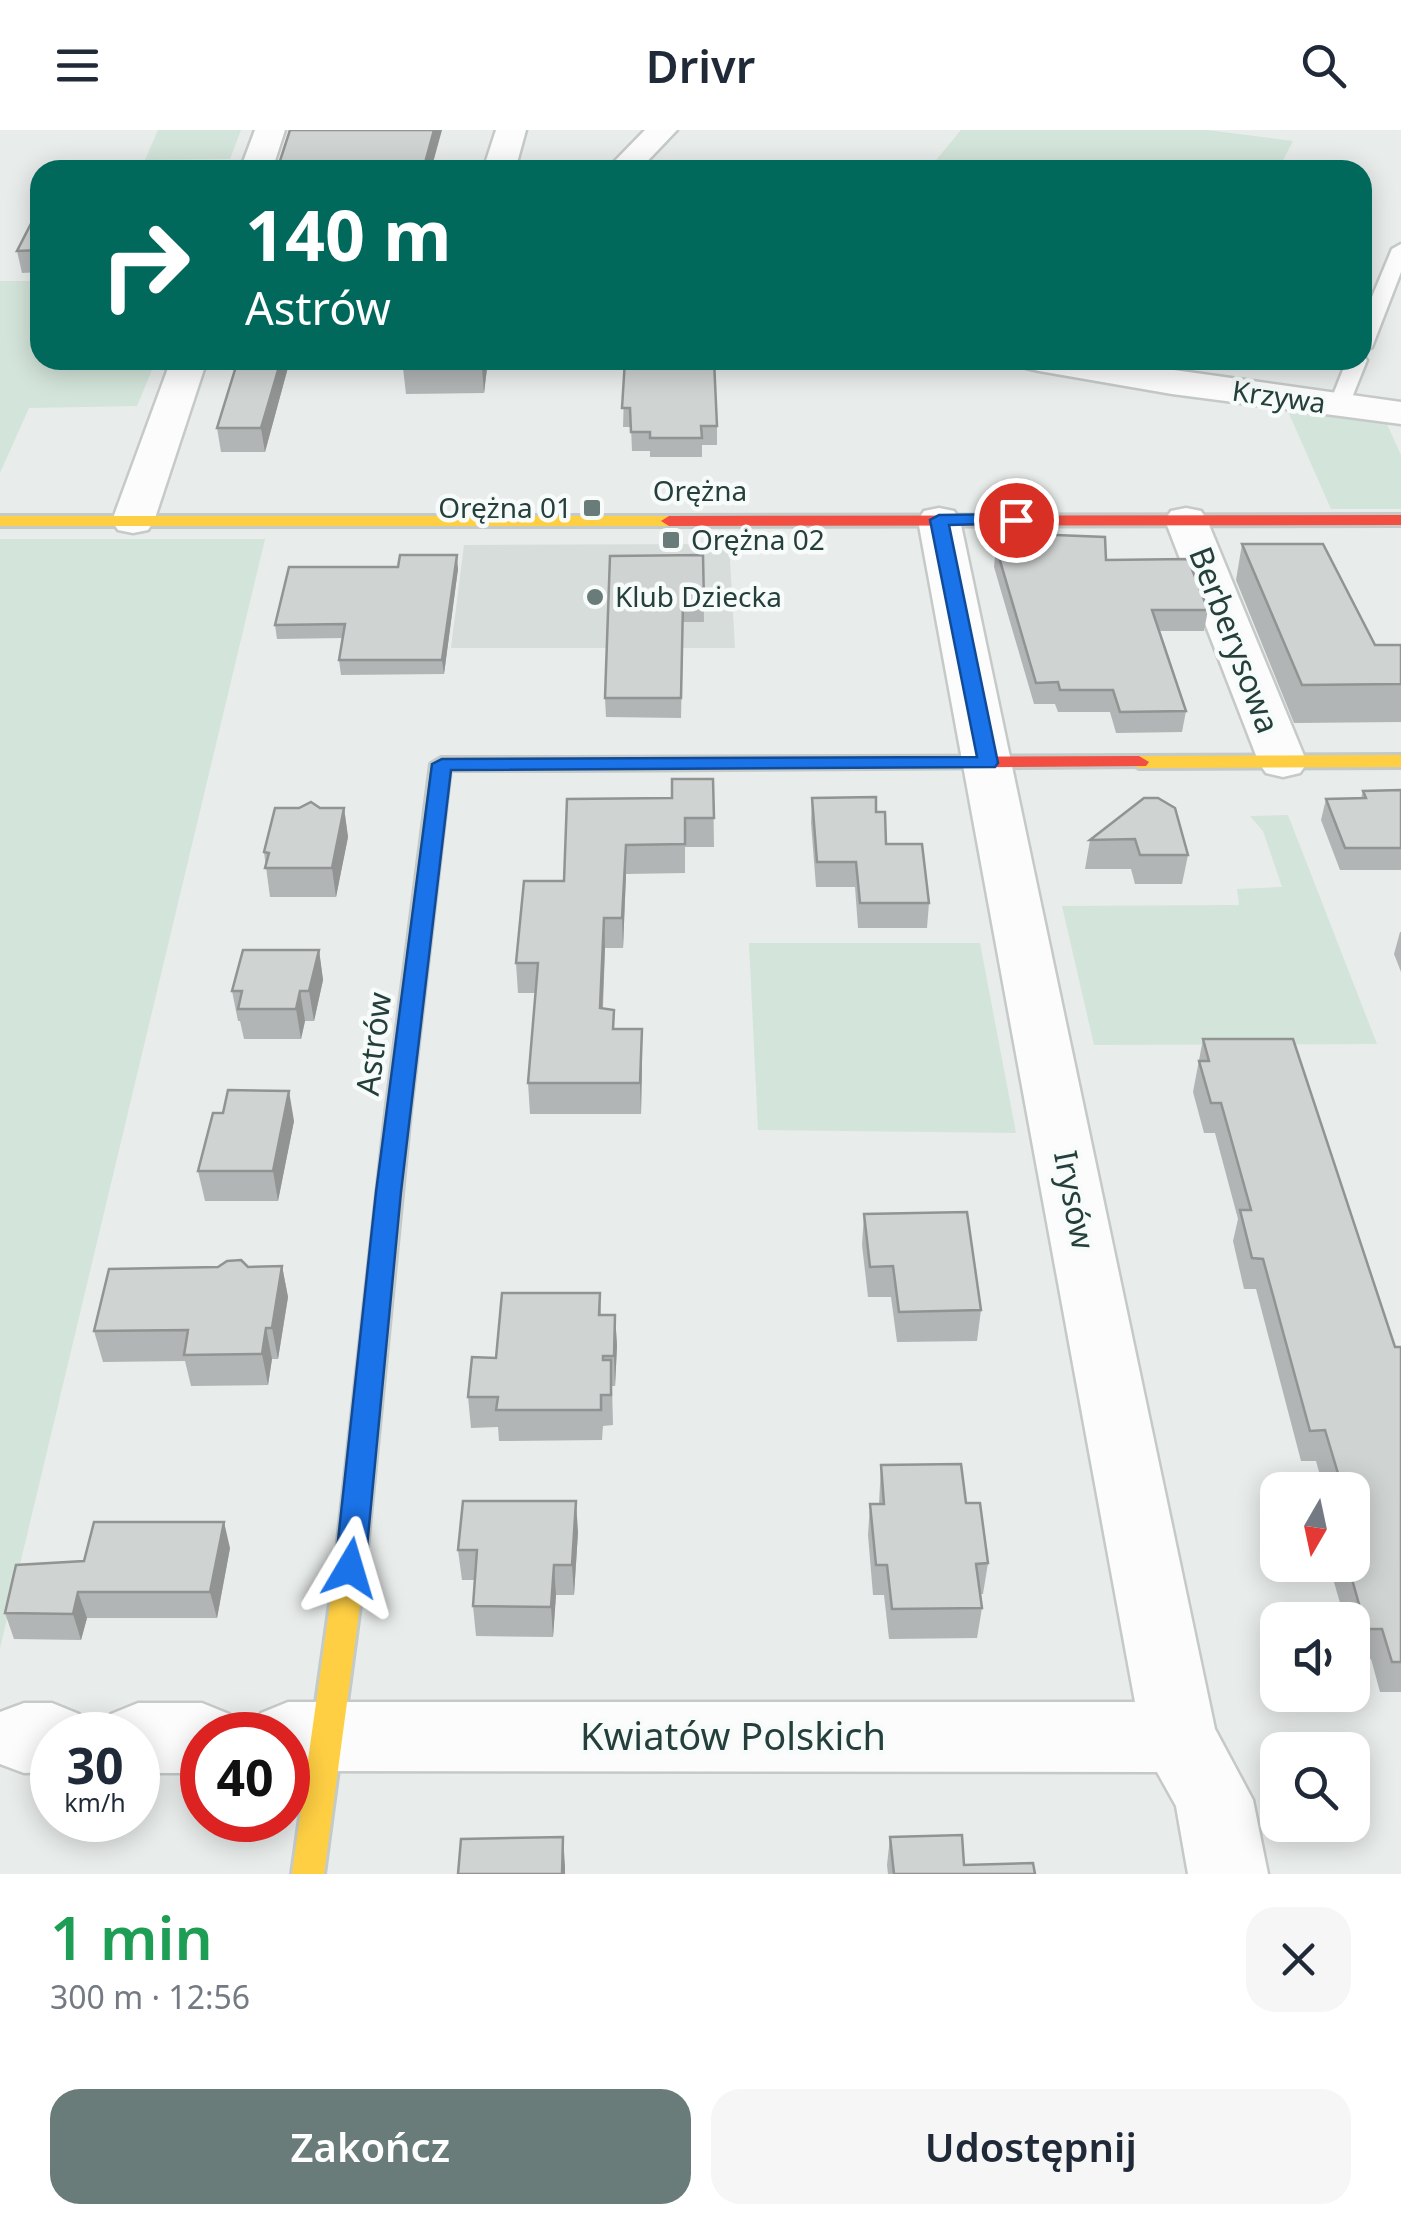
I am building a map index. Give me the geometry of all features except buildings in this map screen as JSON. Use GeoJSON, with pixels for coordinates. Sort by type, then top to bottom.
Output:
{"type":"FeatureCollection","features":[{"type":"Feature","properties":{"kind":"street"},"geometry":{"type":"LineString","coordinates":[[260,160],[270,130]]}},
{"type":"Feature","properties":{"kind":"street"},"geometry":{"type":"LineString","coordinates":[[502,160],[511,130]]}},
{"type":"Feature","properties":{"kind":"street"},"geometry":{"type":"LineString","coordinates":[[632,160],[662,130]]}},
{"type":"Feature","properties":{"kind":"street"},"geometry":{"type":"LineString","coordinates":[[134,521],[185,370]]}},
{"type":"Feature","properties":{"kind":"street","name":"Krzywa"},"geometry":{"type":"LineString","coordinates":[[1106,370],[1401,413]]}},
{"type":"Feature","properties":{"kind":"street","name":"Irysów"},"geometry":{"type":"LineString","coordinates":[[939,520],[1179,1737],[1214,1800],[1228,1874]]}},
{"type":"Feature","properties":{"kind":"street","name":"Berberysowa"},"geometry":{"type":"LineString","coordinates":[[1186,520],[1282,763],[1401,761]]}},
{"type":"Feature","properties":{"kind":"street","name":"Orężna"},"geometry":{"type":"LineString","coordinates":[[0,521],[1401,520]]}},
{"type":"Feature","properties":{"kind":"street"},"geometry":{"type":"LineString","coordinates":[[988,763],[1282,763]]}},
{"type":"Feature","properties":{"kind":"street","name":"Astrów"},"geometry":{"type":"LineString","coordinates":[[310,1722],[350,1568],[388,1192],[442,764],[988,763]]}},
{"type":"Feature","properties":{"kind":"street","name":"Kwiatów Polskich"},"geometry":{"type":"LineString","coordinates":[[310,1737],[1179,1737]]}},
{"type":"Feature","properties":{"kind":"street","name":"Astrów"},"geometry":{"type":"LineString","coordinates":[[308,1842],[308,1874]]}},
{"type":"Feature","properties":{"kind":"lane"},"geometry":{"type":"LineString","coordinates":[[1372,322],[1401,249]]}},
{"type":"Feature","properties":{"kind":"lane"},"geometry":{"type":"LineString","coordinates":[[1339,405],[1353,370]]}},
{"type":"Feature","properties":{"kind":"shaded area","name":"Klub Dziecka"},"geometry":{"type":"Polygon","coordinates":[[[729,544],[735,648],[451,648],[464,545],[729,544]]]}},
{"type":"Feature","properties":{"kind":"green space"},"geometry":{"type":"Polygon","coordinates":[[[158,130],[241,130],[230,159],[145,160],[158,130]]]}},
{"type":"Feature","properties":{"kind":"green space"},"geometry":{"type":"Polygon","coordinates":[[[961,130],[1207,130],[1293,141],[1283,160],[936,160],[961,130]]]}},
{"type":"Feature","properties":{"kind":"green space"},"geometry":{"type":"Polygon","coordinates":[[[0,281],[30,281],[30,370],[152,370],[137,406],[29,408],[0,473],[0,281]]]}},
{"type":"Feature","properties":{"kind":"green space"},"geometry":{"type":"Polygon","coordinates":[[[1287,409],[1386,422],[1401,455],[1401,509],[1331,509],[1287,409]]]}},
{"type":"Feature","properties":{"kind":"green space"},"geometry":{"type":"Polygon","coordinates":[[[0,539],[265,539],[0,1648],[0,539]]]}},
{"type":"Feature","properties":{"kind":"green space"},"geometry":{"type":"Polygon","coordinates":[[[1288,815],[1377,1044],[1094,1045],[1062,906],[1239,905],[1237,889],[1282,887],[1263,831],[1250,816],[1288,815]]]}},
{"type":"Feature","properties":{"kind":"green space"},"geometry":{"type":"Polygon","coordinates":[[[749,943],[980,943],[1016,1133],[758,1130],[749,943]]]}},
{"type":"Feature","properties":{"kind":"traffic: fast"},"geometry":{"type":"LineString","coordinates":[[398,1113],[441,764],[573,764]]}},
{"type":"Feature","properties":{"kind":"traffic: slow"},"geometry":{"type":"LineString","coordinates":[[0,521],[669,521]]}},
{"type":"Feature","properties":{"kind":"traffic: slow"},"geometry":{"type":"LineString","coordinates":[[1139,762],[1401,761]]}},
{"type":"Feature","properties":{"kind":"traffic: slow"},"geometry":{"type":"LineString","coordinates":[[308,1874],[350,1568],[398,1113]]}},
{"type":"Feature","properties":{"kind":"traffic: jam"},"geometry":{"type":"LineString","coordinates":[[669,521],[1401,520]]}},
{"type":"Feature","properties":{"kind":"traffic: jam"},"geometry":{"type":"LineString","coordinates":[[573,764],[1139,762]]}},
{"type":"Feature","properties":{"kind":"place","name":"Orężna 01"},"geometry":{"type":"Point","coordinates":[592,508]}},
{"type":"Feature","properties":{"kind":"place","name":"Orężna 02"},"geometry":{"type":"Point","coordinates":[671,540]}},
{"type":"Feature","properties":{"kind":"place","name":"Klub Dziecka"},"geometry":{"type":"Point","coordinates":[595,597]}},
{"type":"Feature","properties":{"kind":"route"},"geometry":{"type":"LineString","coordinates":[[350,1568],[388,1192],[442,764],[988,763],[939,520],[1016,520]]}}]}
